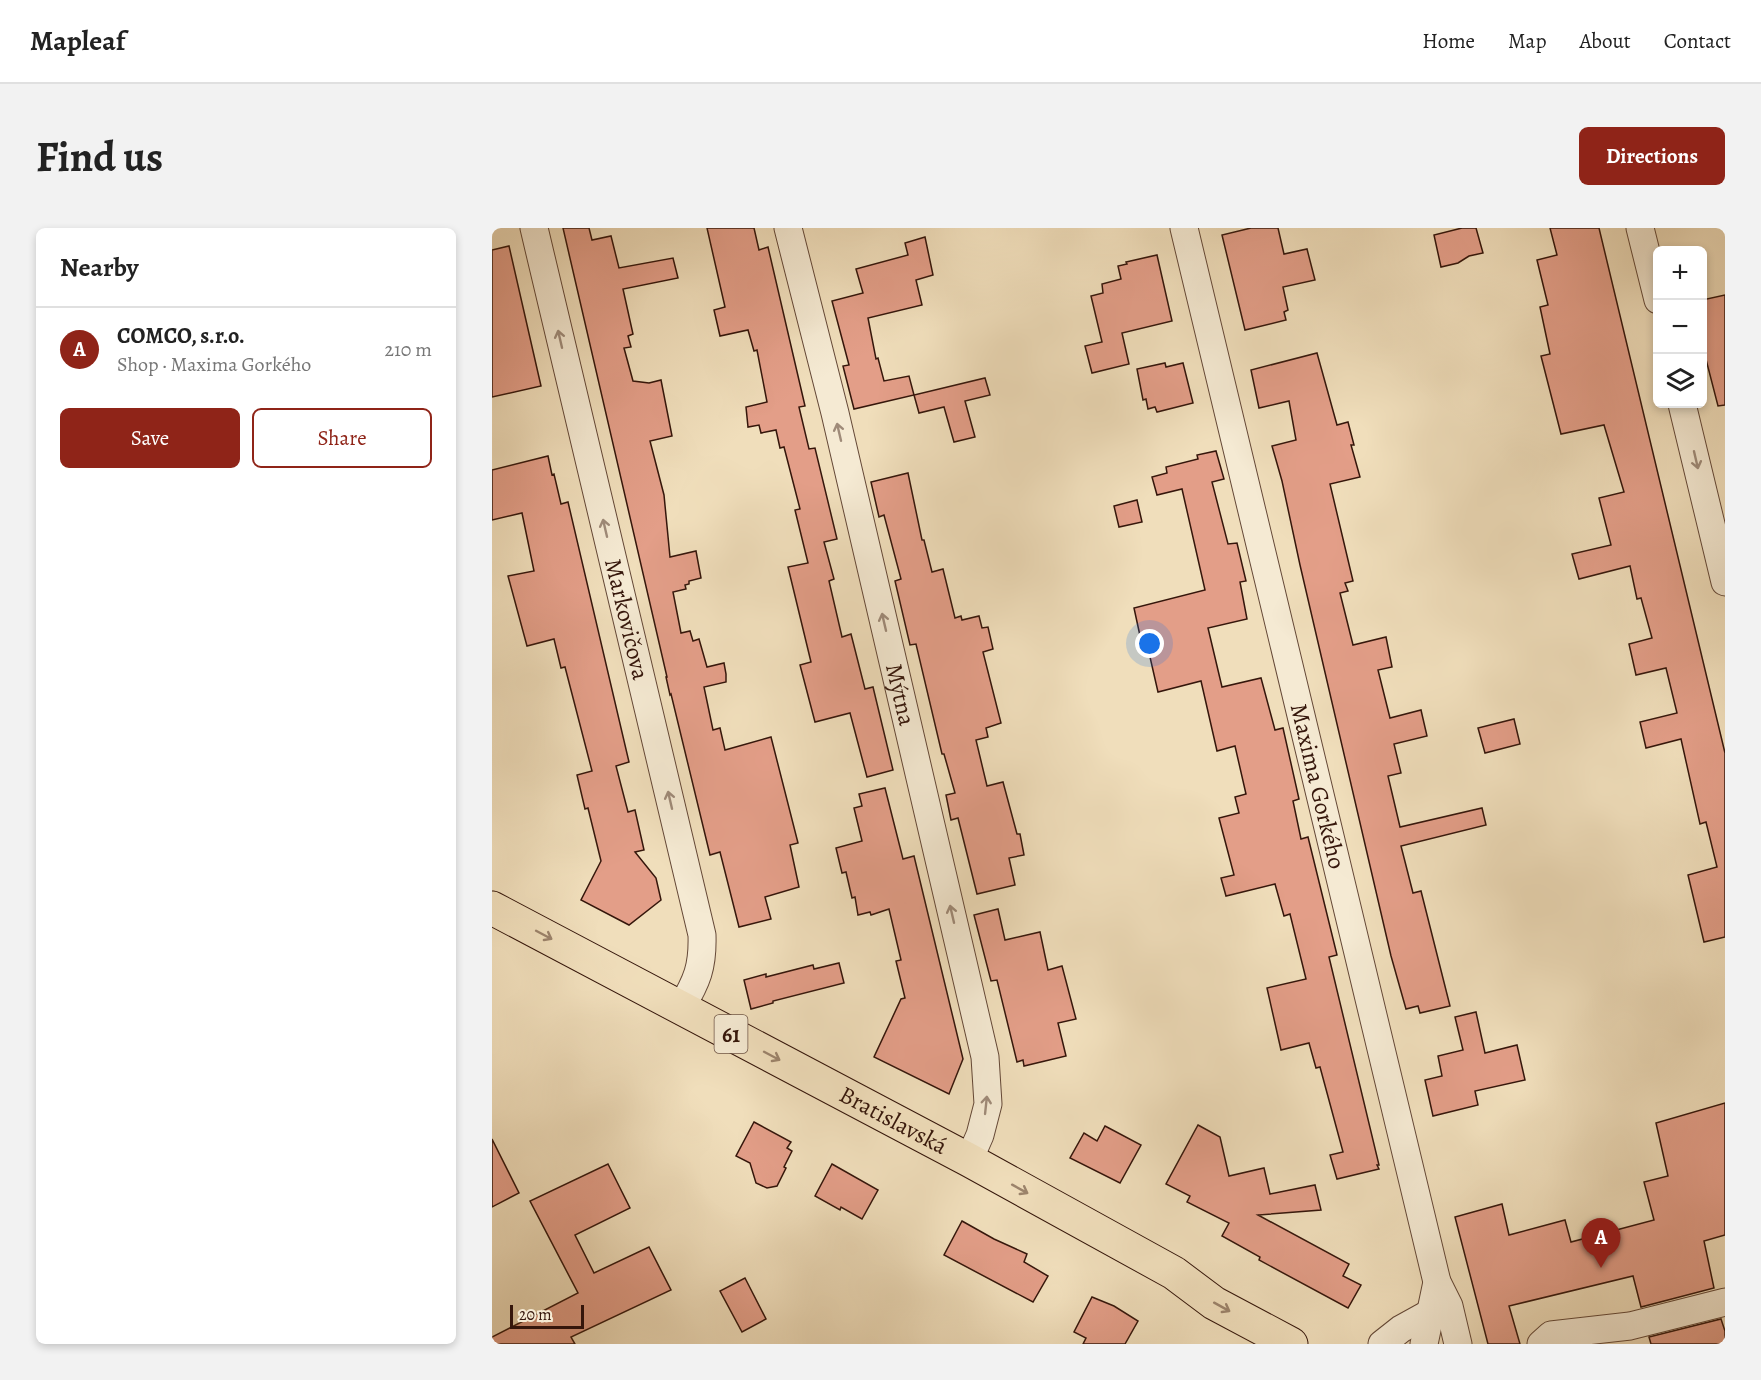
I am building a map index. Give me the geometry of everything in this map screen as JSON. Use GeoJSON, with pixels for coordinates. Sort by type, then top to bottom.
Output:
{"type":"FeatureCollection","features":[{"type":"Feature","properties":{"kind":"main road","name":"Bratislavská"},"geometry":{"type":"LineString","coordinates":[[492,908],[969,1160],[1174,1273],[1214,1303],[1291,1344]]}},
{"type":"Feature","properties":{"kind":"street","name":"Markovičova"},"geometry":{"type":"LineString","coordinates":[[534,228],[702,935],[703,957],[697,981],[681,1008]]}},
{"type":"Feature","properties":{"kind":"street","name":"Mýtna"},"geometry":{"type":"LineString","coordinates":[[788,228],[835,413],[985,1057],[988,1104],[980,1135],[969,1160]]}},
{"type":"Feature","properties":{"kind":"street","name":"Maxima Gorkého"},"geometry":{"type":"LineString","coordinates":[[1184,228],[1437,1282],[1449,1306],[1458,1344]]}},
{"type":"Feature","properties":{"kind":"street"},"geometry":{"type":"LineString","coordinates":[[1640,228],[1653,280]]}},
{"type":"Feature","properties":{"kind":"street"},"geometry":{"type":"LineString","coordinates":[[1683,408],[1725,582]]}},
{"type":"Feature","properties":{"kind":"street"},"geometry":{"type":"LineString","coordinates":[[1424,1344],[1437,1282]]}},
{"type":"Feature","properties":{"kind":"street"},"geometry":{"type":"LineString","coordinates":[[1541,1344],[1551,1335],[1630,1326],[1725,1302]]}},
{"type":"Feature","properties":{"kind":"street"},"geometry":{"type":"LineString","coordinates":[[1382,1344],[1401,1329],[1430,1313]]}},
{"type":"Feature","properties":{"kind":"building"},"geometry":{"type":"Polygon","coordinates":[[[563,228],[589,228],[592,240],[611,236],[619,268],[673,258],[678,278],[623,289],[633,334],[628,336],[631,347],[624,348],[633,381],[649,383],[661,380],[672,436],[650,441],[664,495],[670,557],[696,551],[701,578],[689,581],[689,584],[685,585],[686,589],[673,592],[681,633],[690,631],[693,641],[699,639],[707,667],[724,663],[726,674],[726,682],[704,687],[713,730],[720,728],[725,750],[771,737],[798,843],[790,845],[799,887],[765,897],[771,919],[739,927],[720,852],[710,855],[670,695],[563,228]]]}},
{"type":"Feature","properties":{"kind":"building"},"geometry":{"type":"Polygon","coordinates":[[[707,228],[754,228],[759,250],[768,247],[805,406],[799,407],[809,449],[815,448],[837,539],[824,542],[834,579],[829,581],[842,637],[851,634],[865,689],[873,687],[893,770],[867,777],[850,713],[815,722],[800,665],[811,662],[788,567],[808,563],[795,510],[800,509],[784,447],[780,448],[776,430],[761,433],[759,425],[748,427],[746,407],[767,402],[757,350],[754,351],[748,330],[720,336],[714,310],[725,307],[707,228]]]}},
{"type":"Feature","properties":{"kind":"building"},"geometry":{"type":"Polygon","coordinates":[[[1251,228],[1278,228],[1284,254],[1307,249],[1315,280],[1283,287],[1288,310],[1284,312],[1286,320],[1245,330],[1222,235],[1251,228]]]}},
{"type":"Feature","properties":{"kind":"building"},"geometry":{"type":"Polygon","coordinates":[[[1462,228],[1476,228],[1483,253],[1441,267],[1434,235],[1462,228]]]}},
{"type":"Feature","properties":{"kind":"building"},"geometry":{"type":"Polygon","coordinates":[[[1550,228],[1599,228],[1725,753],[1725,937],[1704,942],[1688,875],[1717,867],[1706,822],[1700,824],[1681,739],[1646,748],[1640,722],[1677,713],[1666,668],[1636,675],[1629,644],[1652,638],[1641,598],[1637,599],[1630,566],[1579,579],[1572,554],[1611,545],[1599,498],[1624,492],[1604,425],[1561,434],[1541,356],[1550,354],[1540,307],[1548,305],[1537,260],[1557,255],[1550,228]]]}},
{"type":"Feature","properties":{"kind":"building"},"geometry":{"type":"Polygon","coordinates":[[[925,237],[933,275],[916,280],[922,305],[868,318],[876,359],[878,358],[884,381],[909,376],[914,395],[854,409],[843,366],[849,365],[832,301],[863,293],[856,269],[908,255],[905,243],[925,237]]]}},
{"type":"Feature","properties":{"kind":"building"},"geometry":{"type":"Polygon","coordinates":[[[509,246],[541,386],[492,397],[492,250],[509,246]]]}},
{"type":"Feature","properties":{"kind":"building"},"geometry":{"type":"Polygon","coordinates":[[[1157,255],[1172,321],[1122,333],[1129,364],[1092,373],[1085,346],[1102,342],[1091,296],[1103,293],[1102,284],[1121,279],[1118,266],[1157,255]]]}},
{"type":"Feature","properties":{"kind":"building"},"geometry":{"type":"Polygon","coordinates":[[[1725,295],[1725,405],[1718,406],[1707,363],[1707,299],[1725,295]]]}},
{"type":"Feature","properties":{"kind":"building"},"geometry":{"type":"Polygon","coordinates":[[[1317,353],[1337,425],[1348,422],[1354,445],[1351,445],[1360,477],[1330,484],[1353,581],[1345,583],[1348,591],[1340,593],[1353,645],[1386,637],[1392,667],[1378,670],[1390,718],[1421,710],[1427,736],[1394,744],[1401,773],[1388,776],[1400,827],[1482,808],[1486,825],[1401,846],[1413,893],[1421,891],[1450,1006],[1420,1013],[1418,1006],[1406,1009],[1391,956],[1272,446],[1296,440],[1289,401],[1259,408],[1251,370],[1317,353]]]}},
{"type":"Feature","properties":{"kind":"building"},"geometry":{"type":"Polygon","coordinates":[[[1165,363],[1166,367],[1183,363],[1193,403],[1157,412],[1155,407],[1148,409],[1146,399],[1143,400],[1137,369],[1165,363]]]}},
{"type":"Feature","properties":{"kind":"building"},"geometry":{"type":"Polygon","coordinates":[[[985,378],[990,395],[965,401],[975,437],[954,442],[944,407],[919,413],[914,395],[985,378]]]}},
{"type":"Feature","properties":{"kind":"building"},"geometry":{"type":"Polygon","coordinates":[[[1216,451],[1224,479],[1212,482],[1228,544],[1237,543],[1246,581],[1240,582],[1247,619],[1208,628],[1222,687],[1261,678],[1275,730],[1283,728],[1299,799],[1293,801],[1301,839],[1308,837],[1337,955],[1329,957],[1379,1165],[1377,1165],[1379,1169],[1337,1179],[1330,1155],[1343,1152],[1320,1067],[1316,1068],[1309,1043],[1281,1050],[1267,988],[1306,979],[1290,914],[1284,916],[1275,884],[1226,896],[1221,878],[1234,875],[1219,818],[1239,813],[1235,797],[1246,794],[1235,746],[1217,751],[1201,681],[1158,692],[1147,644],[1142,645],[1134,608],[1205,590],[1182,489],[1157,495],[1152,477],[1167,473],[1166,467],[1198,459],[1197,455],[1216,451]]]}},
{"type":"Feature","properties":{"kind":"building"},"geometry":{"type":"Polygon","coordinates":[[[548,456],[561,504],[568,502],[629,762],[616,766],[628,812],[635,810],[644,850],[635,852],[656,878],[661,900],[629,925],[581,900],[601,861],[577,775],[592,771],[565,667],[561,668],[554,639],[527,646],[508,576],[534,571],[522,513],[492,520],[492,470],[548,456]]]}},
{"type":"Feature","properties":{"kind":"building"},"geometry":{"type":"Polygon","coordinates":[[[908,473],[922,540],[924,540],[932,572],[943,569],[955,618],[961,616],[962,620],[979,616],[982,628],[988,627],[993,649],[983,652],[1001,723],[986,728],[988,737],[976,740],[987,786],[1003,782],[1017,834],[1020,834],[1024,855],[1009,858],[1015,885],[977,894],[958,818],[951,820],[946,795],[955,793],[944,754],[942,754],[916,644],[910,645],[895,581],[901,579],[884,515],[879,517],[871,482],[908,473]]]}},
{"type":"Feature","properties":{"kind":"building"},"geometry":{"type":"Polygon","coordinates":[[[1137,500],[1142,522],[1119,527],[1114,506],[1137,500]]]}},
{"type":"Feature","properties":{"kind":"building"},"geometry":{"type":"Polygon","coordinates":[[[1514,719],[1520,744],[1485,753],[1478,728],[1514,719]]]}},
{"type":"Feature","properties":{"kind":"building"},"geometry":{"type":"Polygon","coordinates":[[[885,788],[903,859],[914,856],[963,1059],[949,1094],[874,1057],[901,999],[905,998],[896,961],[901,960],[889,909],[871,915],[870,912],[858,915],[855,897],[852,898],[846,872],[842,873],[836,848],[862,841],[854,808],[862,806],[859,794],[885,788]]]}},
{"type":"Feature","properties":{"kind":"building"},"geometry":{"type":"Polygon","coordinates":[[[998,909],[1005,940],[1040,932],[1048,970],[1062,966],[1076,1019],[1058,1023],[1066,1056],[1024,1066],[1023,1060],[1017,1062],[997,980],[991,981],[974,915],[998,909]]]}},
{"type":"Feature","properties":{"kind":"building"},"geometry":{"type":"Polygon","coordinates":[[[839,963],[844,983],[751,1009],[744,980],[813,965],[814,969],[839,963]]]}},
{"type":"Feature","properties":{"kind":"building"},"geometry":{"type":"Polygon","coordinates":[[[1476,1012],[1485,1053],[1517,1045],[1525,1080],[1475,1091],[1478,1105],[1433,1116],[1425,1080],[1442,1076],[1438,1056],[1463,1050],[1455,1017],[1476,1012]]]}},
{"type":"Feature","properties":{"kind":"building"},"geometry":{"type":"Polygon","coordinates":[[[1725,1103],[1725,1235],[1704,1241],[1714,1288],[1641,1307],[1633,1276],[1509,1306],[1520,1344],[1488,1344],[1455,1217],[1502,1204],[1509,1235],[1565,1220],[1571,1242],[1654,1220],[1644,1182],[1668,1176],[1656,1123],[1725,1103]]]}},
{"type":"Feature","properties":{"kind":"building"},"geometry":{"type":"Polygon","coordinates":[[[754,1122],[791,1142],[787,1148],[792,1151],[777,1186],[767,1188],[756,1183],[750,1163],[736,1156],[754,1122]]]}},
{"type":"Feature","properties":{"kind":"building"},"geometry":{"type":"Polygon","coordinates":[[[1198,1125],[1220,1137],[1229,1176],[1264,1168],[1270,1194],[1315,1185],[1321,1210],[1258,1215],[1349,1264],[1343,1276],[1361,1285],[1348,1308],[1259,1260],[1260,1257],[1222,1236],[1229,1223],[1187,1202],[1190,1196],[1166,1184],[1198,1125]]]}},
{"type":"Feature","properties":{"kind":"building"},"geometry":{"type":"Polygon","coordinates":[[[1105,1126],[1141,1145],[1120,1183],[1070,1158],[1084,1133],[1097,1141],[1105,1126]]]}},
{"type":"Feature","properties":{"kind":"building"},"geometry":{"type":"Polygon","coordinates":[[[492,1139],[519,1193],[492,1207],[492,1139]]]}},
{"type":"Feature","properties":{"kind":"building"},"geometry":{"type":"Polygon","coordinates":[[[608,1164],[630,1208],[575,1235],[594,1273],[649,1247],[671,1290],[571,1337],[575,1344],[492,1344],[492,1337],[578,1293],[530,1201],[608,1164]]]}},
{"type":"Feature","properties":{"kind":"building"},"geometry":{"type":"Polygon","coordinates":[[[832,1164],[878,1190],[862,1219],[815,1196],[832,1164]]]}},
{"type":"Feature","properties":{"kind":"building"},"geometry":{"type":"Polygon","coordinates":[[[962,1221],[1027,1254],[1024,1262],[1048,1276],[1033,1302],[944,1255],[962,1221]]]}},
{"type":"Feature","properties":{"kind":"building"},"geometry":{"type":"Polygon","coordinates":[[[745,1278],[766,1319],[742,1332],[720,1291],[745,1278]]]}},
{"type":"Feature","properties":{"kind":"building"},"geometry":{"type":"Polygon","coordinates":[[[1092,1297],[1114,1306],[1138,1321],[1125,1344],[1083,1344],[1086,1338],[1074,1332],[1092,1297]]]}},
{"type":"Feature","properties":{"kind":"building"},"geometry":{"type":"Polygon","coordinates":[[[1721,1319],[1725,1331],[1725,1344],[1651,1344],[1649,1337],[1721,1319]]]}},
{"type":"Feature","properties":{"kind":"place","name":"COMCO, s.r.o."},"geometry":{"type":"Point","coordinates":[1601,1268]}}]}
